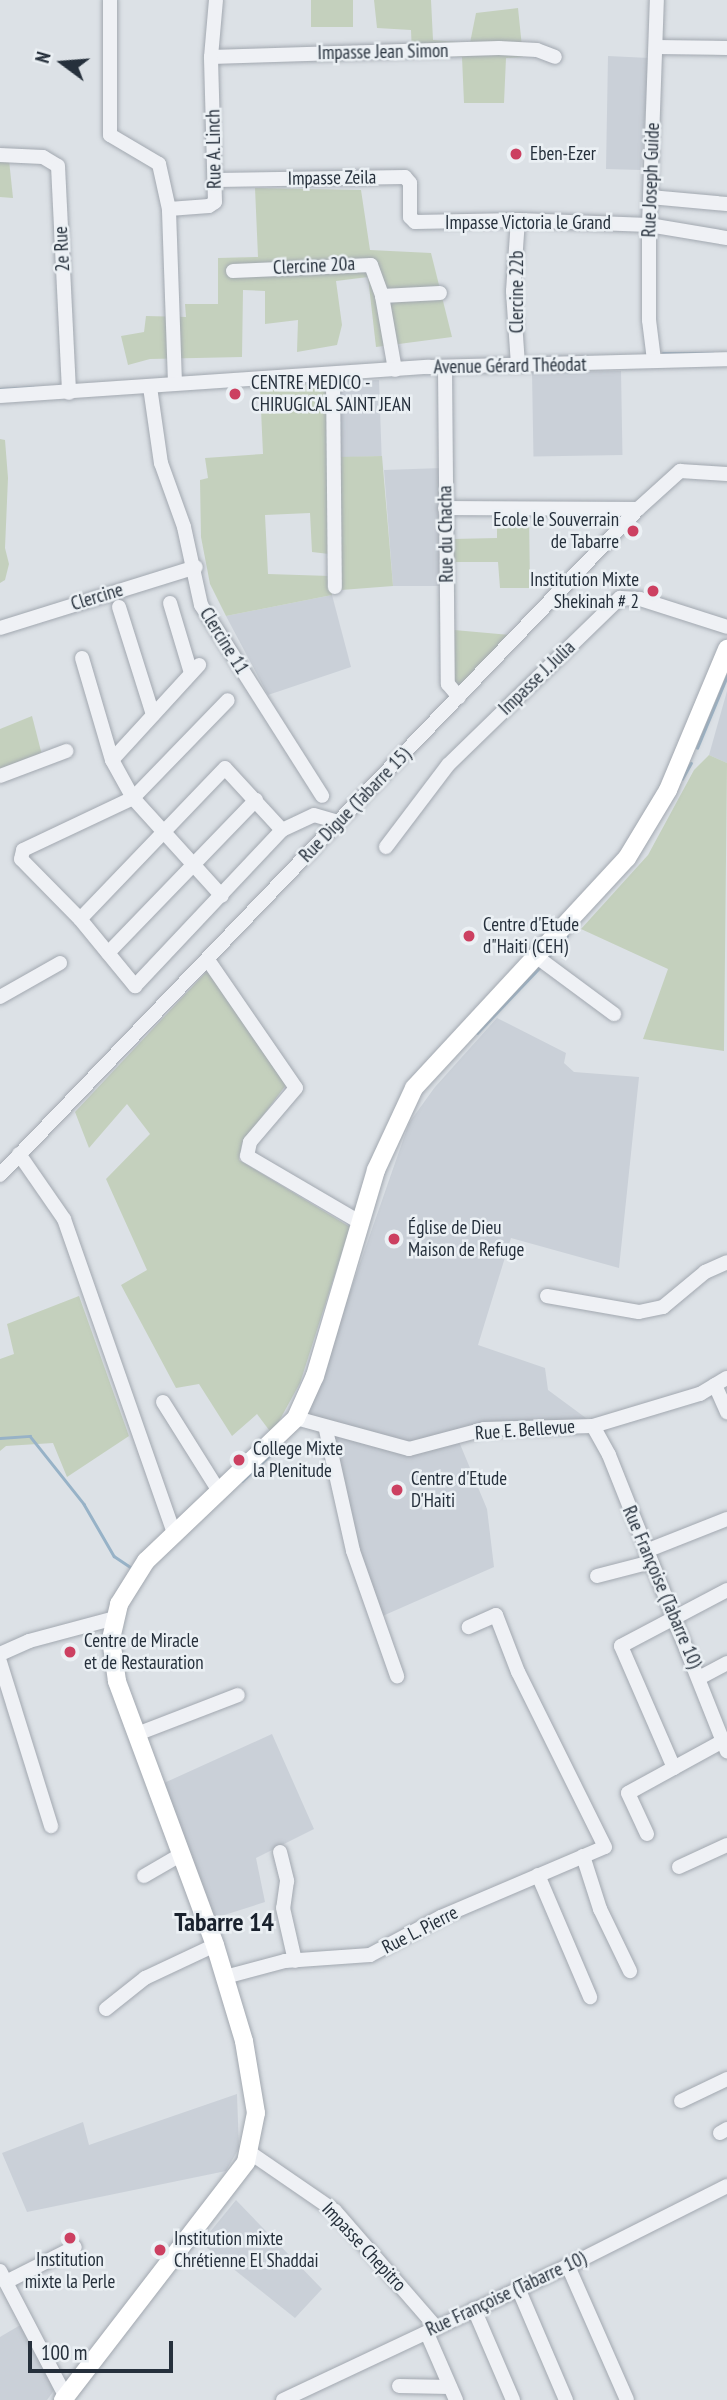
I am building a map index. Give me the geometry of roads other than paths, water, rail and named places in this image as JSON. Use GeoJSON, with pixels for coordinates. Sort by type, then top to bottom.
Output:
{"type":"FeatureCollection","features":[{"type":"Feature","properties":{"kind":"main road"},"geometry":{"type":"LineString","coordinates":[[64,2398],[249,2152],[256,2113],[253,2090],[215,1945],[137,1734],[113,1660],[115,1618],[133,1577],[174,1533],[220,1493],[296,1418],[315,1376],[376,1170],[414,1088],[627,858],[668,790],[727,649]]}},
{"type":"Feature","properties":{"kind":"street"},"geometry":{"type":"LineString","coordinates":[[110,0],[110,135],[159,164],[169,209],[175,381]]}},
{"type":"Feature","properties":{"kind":"street","name":"Rue A. Linch"},"geometry":{"type":"LineString","coordinates":[[169,209],[213,205],[216,180],[211,57],[216,0]]}},
{"type":"Feature","properties":{"kind":"street","name":"Rue Joseph Guide"},"geometry":{"type":"LineString","coordinates":[[654,360],[649,320],[649,225],[657,0]]}},
{"type":"Feature","properties":{"kind":"street"},"geometry":{"type":"LineString","coordinates":[[656,47],[727,48]]}},
{"type":"Feature","properties":{"kind":"street","name":"Impasse Jean Simon"},"geometry":{"type":"LineString","coordinates":[[211,57],[499,48],[537,50],[555,57]]}},
{"type":"Feature","properties":{"kind":"street","name":"2e Rue"},"geometry":{"type":"LineString","coordinates":[[0,155],[43,157],[58,166],[69,393]]}},
{"type":"Feature","properties":{"kind":"street","name":"Impasse Zeila"},"geometry":{"type":"LineString","coordinates":[[216,180],[405,177],[410,183],[410,217]]}},
{"type":"Feature","properties":{"kind":"street"},"geometry":{"type":"LineString","coordinates":[[650,197],[727,204]]}},
{"type":"Feature","properties":{"kind":"street","name":"Impasse Victoria le Grand"},"geometry":{"type":"LineString","coordinates":[[410,217],[415,222],[519,220],[649,225],[727,238]]}},
{"type":"Feature","properties":{"kind":"street","name":"Clercine 22b"},"geometry":{"type":"LineString","coordinates":[[517,360],[513,291],[519,220]]}},
{"type":"Feature","properties":{"kind":"street","name":"Clercine 20a"},"geometry":{"type":"LineString","coordinates":[[233,271],[368,263],[374,268],[382,296],[396,370]]}},
{"type":"Feature","properties":{"kind":"street"},"geometry":{"type":"LineString","coordinates":[[382,296],[440,293]]}},
{"type":"Feature","properties":{"kind":"street","name":"Avenue Gérard Théodat"},"geometry":{"type":"LineString","coordinates":[[0,396],[150,387],[175,381],[333,375],[517,360],[727,359]]}},
{"type":"Feature","properties":{"kind":"street","name":"Rue du Chacha"},"geometry":{"type":"LineString","coordinates":[[445,367],[448,684],[459,697]]}},
{"type":"Feature","properties":{"kind":"street"},"geometry":{"type":"LineString","coordinates":[[333,375],[335,587]]}},
{"type":"Feature","properties":{"kind":"street","name":"Clercine 11"},"geometry":{"type":"LineString","coordinates":[[150,387],[161,463],[195,567],[201,605],[322,796]]}},
{"type":"Feature","properties":{"kind":"street","name":"Rue Digue (Tabarre 15)"},"geometry":{"type":"LineString","coordinates":[[0,1175],[638,509],[680,471],[727,474]]}},
{"type":"Feature","properties":{"kind":"street"},"geometry":{"type":"LineString","coordinates":[[445,508],[638,509]]}},
{"type":"Feature","properties":{"kind":"street","name":"Clercine"},"geometry":{"type":"LineString","coordinates":[[0,628],[195,567]]}},
{"type":"Feature","properties":{"kind":"street","name":"Impasse J. Julia"},"geometry":{"type":"LineString","coordinates":[[386,847],[448,765],[620,598],[640,599],[727,627]]}},
{"type":"Feature","properties":{"kind":"street"},"geometry":{"type":"LineString","coordinates":[[112,760],[195,669],[170,603]]}},
{"type":"Feature","properties":{"kind":"street"},"geometry":{"type":"LineString","coordinates":[[119,607],[153,715]]}},
{"type":"Feature","properties":{"kind":"street"},"geometry":{"type":"LineString","coordinates":[[82,658],[112,760],[133,798],[222,896]]}},
{"type":"Feature","properties":{"kind":"street"},"geometry":{"type":"LineString","coordinates":[[228,700],[133,798],[23,850],[21,859],[80,919],[135,986],[282,830],[314,815],[338,822]]}},
{"type":"Feature","properties":{"kind":"street"},"geometry":{"type":"LineString","coordinates":[[0,776],[66,751]]}},
{"type":"Feature","properties":{"kind":"street"},"geometry":{"type":"LineString","coordinates":[[80,919],[225,768],[282,830]]}},
{"type":"Feature","properties":{"kind":"street"},"geometry":{"type":"LineString","coordinates":[[108,953],[256,800]]}},
{"type":"Feature","properties":{"kind":"street"},"geometry":{"type":"LineString","coordinates":[[537,957],[614,1014]]}},
{"type":"Feature","properties":{"kind":"street"},"geometry":{"type":"LineString","coordinates":[[208,960],[296,1088],[250,1142],[247,1156],[361,1223]]}},
{"type":"Feature","properties":{"kind":"street"},"geometry":{"type":"LineString","coordinates":[[0,997],[60,963]]}},
{"type":"Feature","properties":{"kind":"street"},"geometry":{"type":"LineString","coordinates":[[19,1154],[64,1219],[174,1533]]}},
{"type":"Feature","properties":{"kind":"street"},"geometry":{"type":"LineString","coordinates":[[547,1296],[639,1312],[663,1307],[705,1272],[727,1262]]}},
{"type":"Feature","properties":{"kind":"street"},"geometry":{"type":"LineString","coordinates":[[721,1382],[727,1412]]}},
{"type":"Feature","properties":{"kind":"street","name":"Rue E. Bellevue"},"geometry":{"type":"LineString","coordinates":[[296,1418],[326,1430],[408,1449],[484,1429],[593,1426],[700,1394],[721,1382]]}},
{"type":"Feature","properties":{"kind":"street"},"geometry":{"type":"LineString","coordinates":[[163,1402],[220,1493]]}},
{"type":"Feature","properties":{"kind":"street","name":"Rue Françoise (Tabarre 10)"},"geometry":{"type":"LineString","coordinates":[[593,1426],[609,1455],[725,1746]]}},
{"type":"Feature","properties":{"kind":"street"},"geometry":{"type":"LineString","coordinates":[[326,1430],[353,1552],[397,1675]]}},
{"type":"Feature","properties":{"kind":"street"},"geometry":{"type":"LineString","coordinates":[[597,1576],[648,1557],[727,1519]]}},
{"type":"Feature","properties":{"kind":"street"},"geometry":{"type":"LineString","coordinates":[[674,1768],[621,1646],[672,1616],[727,1590]]}},
{"type":"Feature","properties":{"kind":"street","name":"Rue L. Pierre"},"geometry":{"type":"LineString","coordinates":[[225,1977],[295,1961],[370,1955],[441,1917],[605,1847],[518,1672],[496,1615],[469,1627]]}},
{"type":"Feature","properties":{"kind":"street"},"geometry":{"type":"LineString","coordinates":[[0,1654],[29,1641],[115,1618]]}},
{"type":"Feature","properties":{"kind":"street"},"geometry":{"type":"LineString","coordinates":[[0,1662],[51,1826]]}},
{"type":"Feature","properties":{"kind":"street"},"geometry":{"type":"LineString","coordinates":[[699,1678],[727,1663]]}},
{"type":"Feature","properties":{"kind":"street"},"geometry":{"type":"LineString","coordinates":[[137,1734],[238,1695]]}},
{"type":"Feature","properties":{"kind":"street"},"geometry":{"type":"LineString","coordinates":[[647,1834],[628,1793],[674,1768],[725,1746]]}},
{"type":"Feature","properties":{"kind":"street"},"geometry":{"type":"LineString","coordinates":[[678,1867],[727,1845]]}},
{"type":"Feature","properties":{"kind":"street"},"geometry":{"type":"LineString","coordinates":[[280,1852],[286,1881],[283,1908],[295,1961]]}},
{"type":"Feature","properties":{"kind":"street"},"geometry":{"type":"LineString","coordinates":[[144,1876],[182,1854]]}},
{"type":"Feature","properties":{"kind":"street"},"geometry":{"type":"LineString","coordinates":[[583,1856],[600,1909],[630,1971]]}},
{"type":"Feature","properties":{"kind":"street"},"geometry":{"type":"LineString","coordinates":[[538,1875],[590,1997]]}},
{"type":"Feature","properties":{"kind":"street"},"geometry":{"type":"LineString","coordinates":[[106,2009],[145,1978],[215,1945]]}},
{"type":"Feature","properties":{"kind":"street"},"geometry":{"type":"LineString","coordinates":[[681,2101],[727,2079]]}},
{"type":"Feature","properties":{"kind":"street","name":"Impasse Chepitro"},"geometry":{"type":"LineString","coordinates":[[249,2152],[335,2211],[432,2332],[453,2394]]}},
{"type":"Feature","properties":{"kind":"street","name":"Rue Françoise (Tabarre 10)"},"geometry":{"type":"LineString","coordinates":[[283,2400],[432,2332],[727,2186]]}},
{"type":"Feature","properties":{"kind":"street"},"geometry":{"type":"LineString","coordinates":[[64,2398],[3,2276],[75,2247]]}},
{"type":"Feature","properties":{"kind":"street"},"geometry":{"type":"LineString","coordinates":[[568,2266],[627,2400]]}},
{"type":"Feature","properties":{"kind":"street"},"geometry":{"type":"LineString","coordinates":[[518,2288],[566,2400]]}},
{"type":"Feature","properties":{"kind":"street"},"geometry":{"type":"LineString","coordinates":[[474,2309],[513,2400]]}},
{"type":"Feature","properties":{"kind":"street"},"geometry":{"type":"LineString","coordinates":[[399,2386],[453,2394]]}},
{"type":"Feature","properties":{"kind":"waterway"},"geometry":{"type":"LineString","coordinates":[[663,353],[713,353]]}},
{"type":"Feature","properties":{"kind":"waterway"},"geometry":{"type":"LineString","coordinates":[[0,389],[33,387]]}},
{"type":"Feature","properties":{"kind":"waterway"},"geometry":{"type":"LineString","coordinates":[[697,748],[727,676]]}},
{"type":"Feature","properties":{"kind":"waterway"},"geometry":{"type":"LineString","coordinates":[[682,779],[691,763]]}},
{"type":"Feature","properties":{"kind":"waterway"},"geometry":{"type":"LineString","coordinates":[[548,957],[567,936]]}},
{"type":"Feature","properties":{"kind":"waterway"},"geometry":{"type":"LineString","coordinates":[[477,1033],[540,967]]}},
{"type":"Feature","properties":{"kind":"waterway"},"geometry":{"type":"LineString","coordinates":[[0,1438],[30,1436],[84,1504],[114,1556],[132,1568]]}},
{"type":"Feature","properties":{"kind":"waterway"},"geometry":{"type":"LineString","coordinates":[[242,1481],[281,1445]]}},
{"type":"Feature","properties":{"kind":"place","name":"Eben-Ezer"},"geometry":{"type":"Point","coordinates":[516,154]}},
{"type":"Feature","properties":{"kind":"place","name":"CENTRE MEDICO - CHIRUGICAL SAINT JEAN"},"geometry":{"type":"Point","coordinates":[235,394]}},
{"type":"Feature","properties":{"kind":"place","name":"Ecole le Souverrain de Tabarre"},"geometry":{"type":"Point","coordinates":[633,531]}},
{"type":"Feature","properties":{"kind":"place","name":"Institution Mixte Shekinah # 2"},"geometry":{"type":"Point","coordinates":[653,591]}},
{"type":"Feature","properties":{"kind":"place","name":"Centre d'Etude d\"Haiti (CEH)"},"geometry":{"type":"Point","coordinates":[469,936]}},
{"type":"Feature","properties":{"kind":"place","name":"Église de Dieu Maison de Refuge"},"geometry":{"type":"Point","coordinates":[394,1239]}},
{"type":"Feature","properties":{"kind":"place","name":"College Mixte la Plenitude"},"geometry":{"type":"Point","coordinates":[239,1460]}},
{"type":"Feature","properties":{"kind":"place","name":"Centre d'Etude D'Haiti"},"geometry":{"type":"Point","coordinates":[397,1490]}},
{"type":"Feature","properties":{"kind":"place","name":"Centre de Miracle et de Restauration"},"geometry":{"type":"Point","coordinates":[70,1652]}},
{"type":"Feature","properties":{"kind":"place","name":"Institution mixte la Perle"},"geometry":{"type":"Point","coordinates":[70,2238]}},
{"type":"Feature","properties":{"kind":"place","name":"Institution mixte Chrétienne El Shaddai"},"geometry":{"type":"Point","coordinates":[160,2250]}},
{"type":"Feature","properties":{"kind":"district","name":"Tabarre 14"},"geometry":{"type":"Point","coordinates":[224,1922]}}]}
